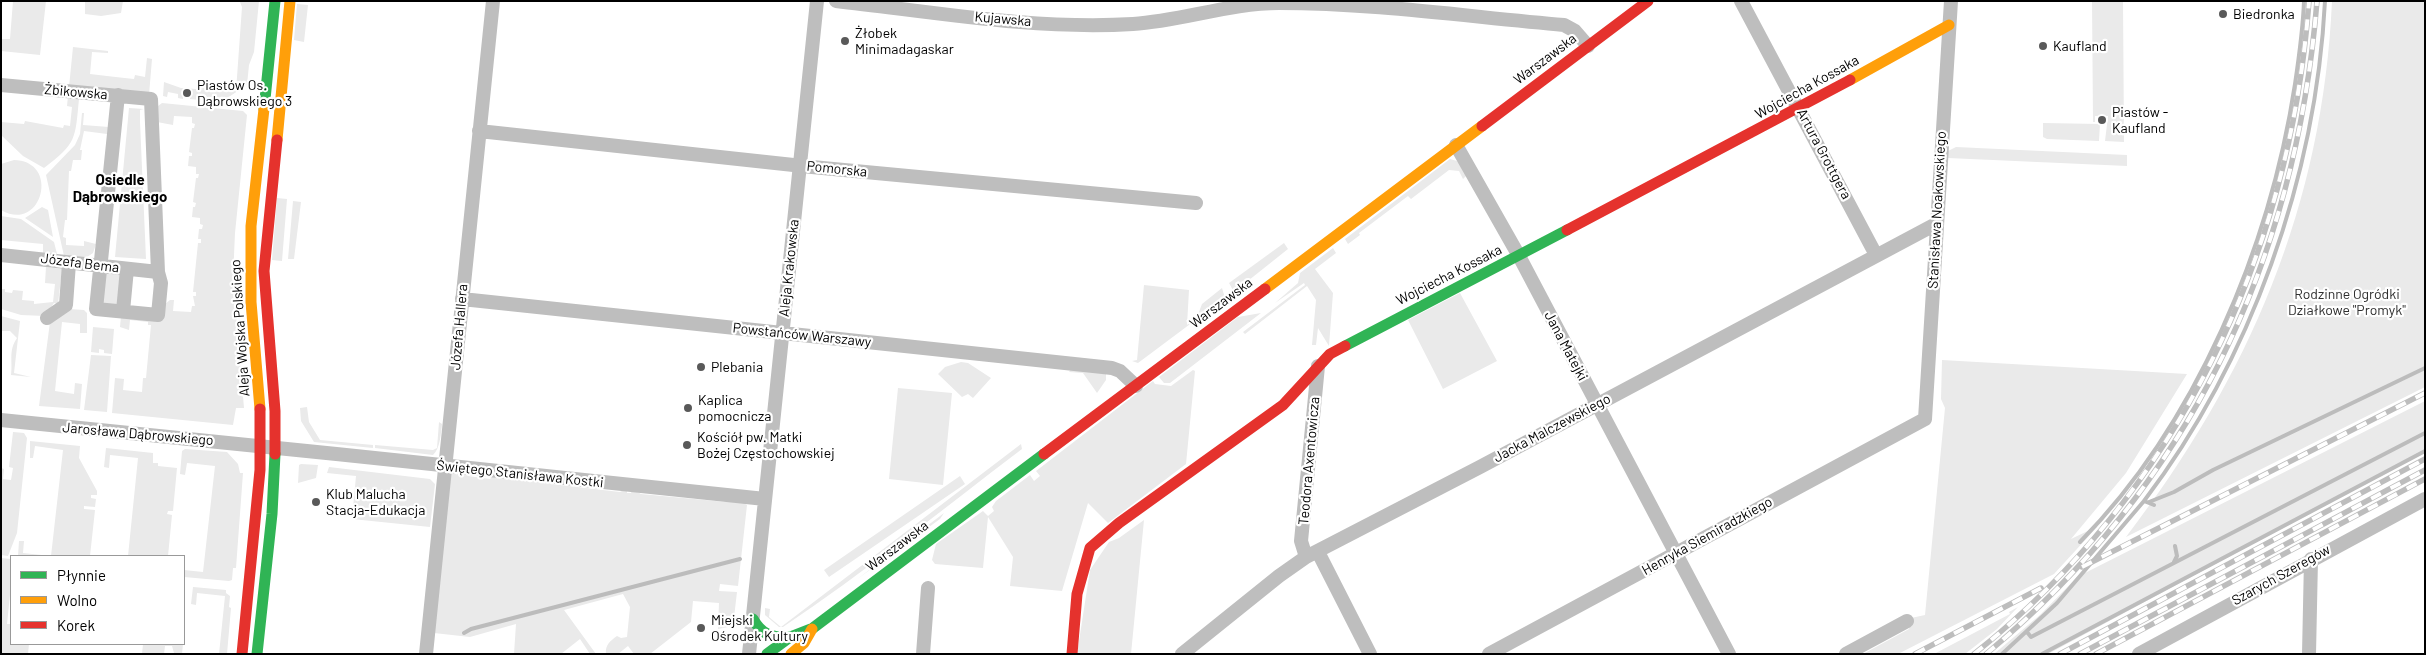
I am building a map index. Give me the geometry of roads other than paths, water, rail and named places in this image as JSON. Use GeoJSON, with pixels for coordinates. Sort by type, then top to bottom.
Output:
{"type":"FeatureCollection","features":[{"type":"Feature","properties":{"kind":"street","name":"Aleja Wojska Polskiego"},"geometry":{"type":"LineString","coordinates":[[242,654],[256,530],[261,446],[250,266],[251,226],[276,1]]}},
{"type":"Feature","properties":{"kind":"street","name":"Aleja Wojska Polskiego"},"geometry":{"type":"LineString","coordinates":[[257,654],[272,514],[275,447],[275,411],[264,271],[290,1]]}},
{"type":"Feature","properties":{"kind":"street","name":"Józefa Hallera"},"geometry":{"type":"LineString","coordinates":[[426,654],[492,1]]}},
{"type":"Feature","properties":{"kind":"street","name":"Aleja Krakowska"},"geometry":{"type":"LineString","coordinates":[[749,654],[817,1]]}},
{"type":"Feature","properties":{"kind":"street","name":"Kujawska"},"geometry":{"type":"LineString","coordinates":[[836,1],[1066,24],[1134,24],[1278,3],[1352,6],[1564,25],[1575,31],[1588,46]]}},
{"type":"Feature","properties":{"kind":"street","name":"Warszawska"},"geometry":{"type":"LineString","coordinates":[[768,654],[790,637],[813,628],[1648,1]]}},
{"type":"Feature","properties":{"kind":"street","name":"Artura Grottgera"},"geometry":{"type":"LineString","coordinates":[[1741,1],[1800,108],[1876,255]]}},
{"type":"Feature","properties":{"kind":"street","name":"Stanisława Noakowskiego"},"geometry":{"type":"LineString","coordinates":[[1925,419],[1951,1]]}},
{"type":"Feature","properties":{"kind":"street","name":"Wojciecha Kossaka"},"geometry":{"type":"LineString","coordinates":[[1072,654],[1077,594],[1090,548],[1119,523],[1283,405],[1330,354],[1800,108],[1949,25]]}},
{"type":"Feature","properties":{"kind":"street","name":"Żbikowska"},"geometry":{"type":"LineString","coordinates":[[1,85],[151,99],[158,272]]}},
{"type":"Feature","properties":{"kind":"street"},"geometry":{"type":"LineString","coordinates":[[118,96],[96,309],[158,315],[161,283],[158,272]]}},
{"type":"Feature","properties":{"kind":"street","name":"Pomorska"},"geometry":{"type":"LineString","coordinates":[[479,131],[800,165],[1196,203]]}},
{"type":"Feature","properties":{"kind":"street","name":"Jana Matejki"},"geometry":{"type":"LineString","coordinates":[[1456,145],[1518,256],[1729,654]]}},
{"type":"Feature","properties":{"kind":"street","name":"Jacka Malczewskiego"},"geometry":{"type":"LineString","coordinates":[[1182,654],[1279,576],[1312,554],[1936,224]]}},
{"type":"Feature","properties":{"kind":"street","name":"Józefa Bema"},"geometry":{"type":"LineString","coordinates":[[1,255],[158,272]]}},
{"type":"Feature","properties":{"kind":"street"},"geometry":{"type":"LineString","coordinates":[[47,318],[66,305],[69,263]]}},
{"type":"Feature","properties":{"kind":"street"},"geometry":{"type":"LineString","coordinates":[[123,311],[127,269]]}},
{"type":"Feature","properties":{"kind":"street","name":"Powstańców Warszawy"},"geometry":{"type":"LineString","coordinates":[[462,299],[1112,368],[1120,371],[1136,386]]}},
{"type":"Feature","properties":{"kind":"street","name":"Teodora Axentowicza"},"geometry":{"type":"LineString","coordinates":[[1318,365],[1301,541],[1312,554],[1370,654]]}},
{"type":"Feature","properties":{"kind":"street","name":"Henryka Siemiradzkiego"},"geometry":{"type":"LineString","coordinates":[[1489,654],[1925,419]]}},
{"type":"Feature","properties":{"kind":"street","name":"Jarosława Dąbrowskiego"},"geometry":{"type":"LineString","coordinates":[[1,420],[275,447]]}},
{"type":"Feature","properties":{"kind":"street","name":"Świętego Stanisława Kostki"},"geometry":{"type":"LineString","coordinates":[[275,447],[765,498]]}},
{"type":"Feature","properties":{"kind":"street","name":"Szarych Szeregów"},"geometry":{"type":"LineString","coordinates":[[2139,654],[2311,559],[2425,499]]}},
{"type":"Feature","properties":{"kind":"street"},"geometry":{"type":"LineString","coordinates":[[2310,654],[2311,559]]}},
{"type":"Feature","properties":{"kind":"street"},"geometry":{"type":"LineString","coordinates":[[922,654],[928,588]]}},
{"type":"Feature","properties":{"kind":"street"},"geometry":{"type":"LineString","coordinates":[[752,619],[760,630],[771,638],[790,637]]}},
{"type":"Feature","properties":{"kind":"street"},"geometry":{"type":"LineString","coordinates":[[1846,654],[1907,621]]}},
{"type":"Feature","properties":{"kind":"street","name":"Warszawska"},"geometry":{"type":"LineString","coordinates":[[791,654],[804,643],[813,628]]}},
{"type":"Feature","properties":{"kind":"waterway"},"geometry":{"type":"LineString","coordinates":[[2080,542],[2122,495],[2159,444],[2192,388],[2222,330],[2247,269],[2267,208],[2283,146],[2296,74],[2304,1]]}},
{"type":"Feature","properties":{"kind":"waterway"},"geometry":{"type":"LineString","coordinates":[[2154,505],[2144,501],[2182,446],[2216,388],[2246,327],[2271,264],[2292,199],[2308,134],[2319,67],[2325,1]]}},
{"type":"Feature","properties":{"kind":"waterway"},"geometry":{"type":"LineString","coordinates":[[2149,502],[2174,492],[2213,470],[2425,368]]}},
{"type":"Feature","properties":{"kind":"waterway"},"geometry":{"type":"LineString","coordinates":[[2027,632],[2031,637],[2425,433]]}},
{"type":"Feature","properties":{"kind":"waterway"},"geometry":{"type":"LineString","coordinates":[[2042,654],[2425,451]]}},
{"type":"Feature","properties":{"kind":"waterway"},"geometry":{"type":"LineString","coordinates":[[2002,654],[2057,603],[2144,501]]}},
{"type":"Feature","properties":{"kind":"waterway"},"geometry":{"type":"LineString","coordinates":[[2174,562],[2177,556],[2175,546]]}},
{"type":"Feature","properties":{"kind":"waterway"},"geometry":{"type":"LineString","coordinates":[[464,633],[471,629],[740,559]]}},
{"type":"Feature","properties":{"kind":"railway"},"geometry":{"type":"LineString","coordinates":[[1974,654],[2046,590],[2109,520],[2164,444],[2210,363],[2248,278],[2277,189],[2297,96],[2309,1]]}},
{"type":"Feature","properties":{"kind":"railway"},"geometry":{"type":"LineString","coordinates":[[1986,654],[2058,588],[2120,517],[2174,442],[2220,362],[2257,278],[2285,189],[2305,97],[2317,1]]}},
{"type":"Feature","properties":{"kind":"railway"},"geometry":{"type":"LineString","coordinates":[[2082,567],[2425,393]]}},
{"type":"Feature","properties":{"kind":"railway"},"geometry":{"type":"LineString","coordinates":[[2060,654],[2425,459]]}},
{"type":"Feature","properties":{"kind":"railway"},"geometry":{"type":"LineString","coordinates":[[2080,654],[2425,470]]}},
{"type":"Feature","properties":{"kind":"railway"},"geometry":{"type":"LineString","coordinates":[[2096,654],[2425,479]]}},
{"type":"Feature","properties":{"kind":"railway"},"geometry":{"type":"LineString","coordinates":[[1915,654],[2041,588]]}},
{"type":"Feature","properties":{"kind":"place","name":"Biedronka"},"geometry":{"type":"Point","coordinates":[2223,14]}},
{"type":"Feature","properties":{"kind":"place","name":"Żłobek Minimadagaskar"},"geometry":{"type":"Point","coordinates":[845,41]}},
{"type":"Feature","properties":{"kind":"place","name":"Kaufland"},"geometry":{"type":"Point","coordinates":[2043,46]}},
{"type":"Feature","properties":{"kind":"place","name":"Piastów Os. Dąbrowskiego 3"},"geometry":{"type":"Point","coordinates":[187,93]}},
{"type":"Feature","properties":{"kind":"place","name":"Piastów - Kaufland"},"geometry":{"type":"Point","coordinates":[2102,120]}},
{"type":"Feature","properties":{"kind":"place","name":"Plebania"},"geometry":{"type":"Point","coordinates":[701,367]}},
{"type":"Feature","properties":{"kind":"place","name":"Kaplica pomocnicza"},"geometry":{"type":"Point","coordinates":[688,408]}},
{"type":"Feature","properties":{"kind":"place","name":"Kościół pw. Matki Bożej Częstochowskiej"},"geometry":{"type":"Point","coordinates":[687,445]}},
{"type":"Feature","properties":{"kind":"place","name":"Klub Malucha Stacja-Edukacja"},"geometry":{"type":"Point","coordinates":[316,502]}},
{"type":"Feature","properties":{"kind":"place","name":"Miejski Ośrodek Kultury"},"geometry":{"type":"Point","coordinates":[701,628]}},
{"type":"Feature","properties":{"kind":"district","name":"Osiedle Dąbrowskiego"},"geometry":{"type":"Point","coordinates":[120,188]}},
{"type":"Feature","properties":{"kind":"park label","name":"Rodzinne Ogródki Działkowe \"Promyk\""},"geometry":{"type":"Point","coordinates":[2347,302]}}]}
